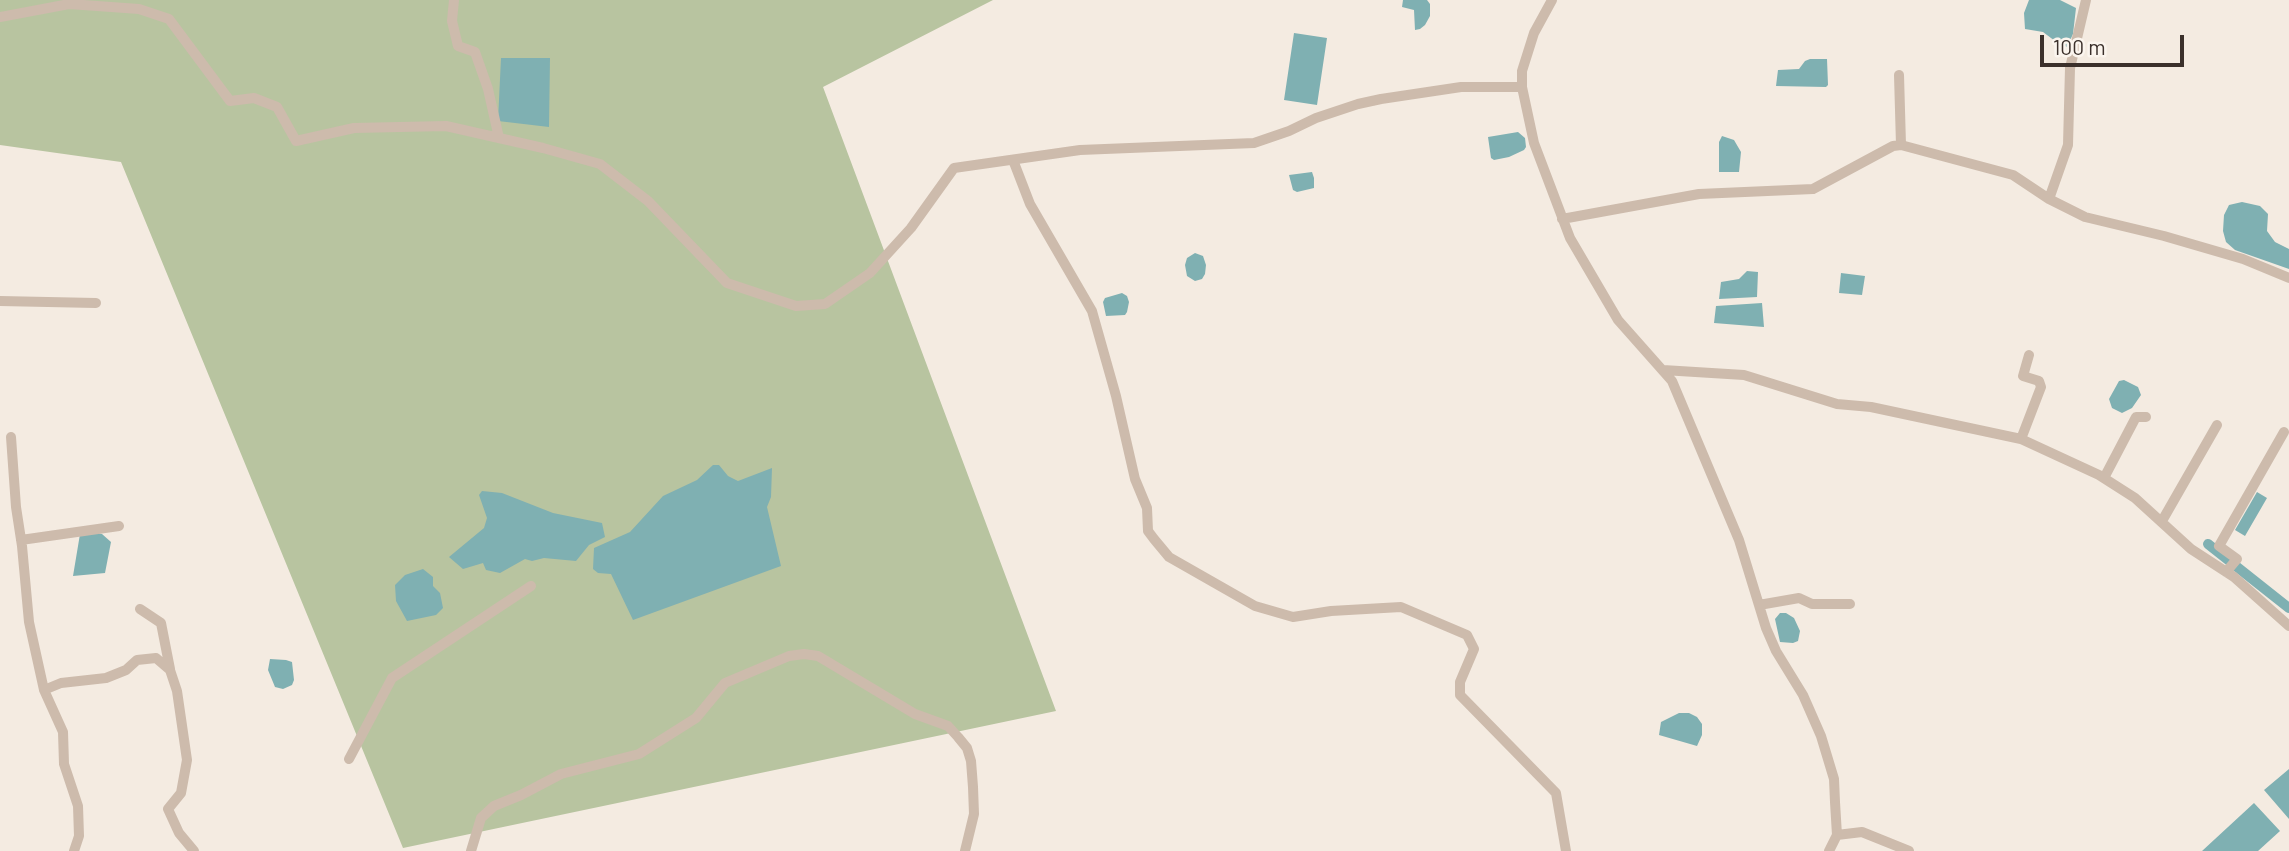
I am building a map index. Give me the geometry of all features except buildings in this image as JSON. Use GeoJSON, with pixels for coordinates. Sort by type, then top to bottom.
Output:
{"type":"FeatureCollection","features":[{"type":"Feature","properties":{"kind":"street"},"geometry":{"type":"LineString","coordinates":[[139,9],[148,0]]}},
{"type":"Feature","properties":{"kind":"street"},"geometry":{"type":"LineString","coordinates":[[454,0],[452,21],[458,46],[475,52],[488,89],[499,138]]}},
{"type":"Feature","properties":{"kind":"street"},"geometry":{"type":"LineString","coordinates":[[1552,0],[1534,33],[1522,71],[1522,87],[1534,143],[1570,238],[1618,320],[1672,380],[1739,540],[1776,651],[1803,695],[1821,736],[1834,779],[1837,835],[1829,851]]}},
{"type":"Feature","properties":{"kind":"street"},"geometry":{"type":"LineString","coordinates":[[2049,199],[2068,145],[2070,68],[2086,0]]}},
{"type":"Feature","properties":{"kind":"street"},"geometry":{"type":"LineString","coordinates":[[0,17],[69,4],[139,9],[169,19],[230,101],[254,98],[277,107],[296,141],[354,128],[446,126],[544,148],[600,164],[648,201],[727,283],[796,306],[825,304],[870,274],[911,228],[954,168],[1080,150],[1254,143],[1316,118],[1381,99],[1461,87],[1522,87]]}},
{"type":"Feature","properties":{"kind":"street"},"geometry":{"type":"LineString","coordinates":[[1899,75],[1901,145]]}},
{"type":"Feature","properties":{"kind":"street"},"geometry":{"type":"LineString","coordinates":[[1562,219],[1699,194],[1813,189],[1893,146],[1901,145],[2013,175],[2049,199],[2085,217],[2243,259],[2289,278]]}},
{"type":"Feature","properties":{"kind":"street"},"geometry":{"type":"LineString","coordinates":[[1013,160],[1030,204],[1092,311],[1116,396],[1135,479],[1147,508],[1148,531],[1154,539],[1169,557],[1255,606],[1293,617],[1331,611],[1401,607],[1467,635],[1474,649],[1460,681],[1460,695],[1556,793],[1566,851]]}},
{"type":"Feature","properties":{"kind":"street"},"geometry":{"type":"LineString","coordinates":[[0,301],[96,303]]}},
{"type":"Feature","properties":{"kind":"street"},"geometry":{"type":"LineString","coordinates":[[2021,439],[2041,387],[2039,381],[2023,376],[2029,355]]}},
{"type":"Feature","properties":{"kind":"street"},"geometry":{"type":"LineString","coordinates":[[1663,370],[1744,375],[1837,404],[1871,407],[2021,439],[2104,478],[2135,498],[2191,549],[2227,572],[2289,626]]}},
{"type":"Feature","properties":{"kind":"street"},"geometry":{"type":"LineString","coordinates":[[2104,478],[2136,417],[2146,416]]}},
{"type":"Feature","properties":{"kind":"street"},"geometry":{"type":"LineString","coordinates":[[2162,521],[2217,425]]}},
{"type":"Feature","properties":{"kind":"street"},"geometry":{"type":"LineString","coordinates":[[2227,572],[2237,559],[2219,546],[2284,432]]}},
{"type":"Feature","properties":{"kind":"street"},"geometry":{"type":"LineString","coordinates":[[11,437],[29,622],[44,690],[63,733],[64,764],[78,806],[79,836],[74,851]]}},
{"type":"Feature","properties":{"kind":"street"},"geometry":{"type":"LineString","coordinates":[[21,540],[119,526]]}},
{"type":"Feature","properties":{"kind":"street"},"geometry":{"type":"LineString","coordinates":[[349,759],[391,678],[531,586]]}},
{"type":"Feature","properties":{"kind":"street"},"geometry":{"type":"LineString","coordinates":[[1759,605],[1799,598],[1812,604],[1850,604]]}},
{"type":"Feature","properties":{"kind":"street"},"geometry":{"type":"LineString","coordinates":[[140,609],[161,622],[177,691],[187,760],[181,793],[167,808],[172,822],[194,851]]}},
{"type":"Feature","properties":{"kind":"street"},"geometry":{"type":"LineString","coordinates":[[471,851],[481,818],[494,806],[561,774],[639,754],[696,718],[725,683],[789,656],[812,654],[915,714],[948,726],[963,743],[971,761],[974,814],[965,851]]}},
{"type":"Feature","properties":{"kind":"street"},"geometry":{"type":"LineString","coordinates":[[44,690],[61,683],[106,678],[126,670],[137,660],[156,658],[170,670]]}},
{"type":"Feature","properties":{"kind":"street"},"geometry":{"type":"LineString","coordinates":[[1837,835],[1862,832],[1909,851]]}},
{"type":"Feature","properties":{"kind":"green space"},"geometry":{"type":"Polygon","coordinates":[[[0,0],[993,0],[823,87],[1056,711],[403,848],[121,162],[0,145],[0,0]]]}},
{"type":"Feature","properties":{"kind":"water"},"geometry":{"type":"Polygon","coordinates":[[[1403,0],[1427,0],[1430,4],[1430,16],[1420,29],[1415,30],[1414,10],[1402,7],[1403,0]]]}},
{"type":"Feature","properties":{"kind":"water"},"geometry":{"type":"Polygon","coordinates":[[[2029,0],[2060,0],[2076,8],[2073,34],[2067,47],[2043,32],[2025,29],[2024,13],[2029,0]]]}},
{"type":"Feature","properties":{"kind":"water"},"geometry":{"type":"Polygon","coordinates":[[[1294,33],[1327,38],[1317,105],[1284,100],[1294,33]]]}},
{"type":"Feature","properties":{"kind":"water"},"geometry":{"type":"Polygon","coordinates":[[[501,58],[550,58],[549,127],[498,121],[501,58]]]}},
{"type":"Feature","properties":{"kind":"water"},"geometry":{"type":"Polygon","coordinates":[[[1810,59],[1827,59],[1826,87],[1776,86],[1778,70],[1799,69],[1810,59]]]}},
{"type":"Feature","properties":{"kind":"water"},"geometry":{"type":"Polygon","coordinates":[[[1518,132],[1525,138],[1524,150],[1509,157],[1494,160],[1491,158],[1488,137],[1518,132]]]}},
{"type":"Feature","properties":{"kind":"water"},"geometry":{"type":"Polygon","coordinates":[[[1722,136],[1734,140],[1741,152],[1739,172],[1719,172],[1719,142],[1722,136]]]}},
{"type":"Feature","properties":{"kind":"water"},"geometry":{"type":"Polygon","coordinates":[[[1312,172],[1314,188],[1297,192],[1293,190],[1289,175],[1312,172]]]}},
{"type":"Feature","properties":{"kind":"water"},"geometry":{"type":"Polygon","coordinates":[[[2242,202],[2260,206],[2268,214],[2267,231],[2275,242],[2289,249],[2289,269],[2235,250],[2226,242],[2223,231],[2224,215],[2229,205],[2242,202]]]}},
{"type":"Feature","properties":{"kind":"water"},"geometry":{"type":"Polygon","coordinates":[[[1195,253],[1203,256],[1206,265],[1202,279],[1195,281],[1187,276],[1185,265],[1187,258],[1195,253]]]}},
{"type":"Feature","properties":{"kind":"water"},"geometry":{"type":"Polygon","coordinates":[[[1747,271],[1758,272],[1757,297],[1719,299],[1721,282],[1739,279],[1747,271]]]}},
{"type":"Feature","properties":{"kind":"water"},"geometry":{"type":"Polygon","coordinates":[[[1841,273],[1865,276],[1862,295],[1839,293],[1841,273]]]}},
{"type":"Feature","properties":{"kind":"water"},"geometry":{"type":"Polygon","coordinates":[[[1122,293],[1127,296],[1129,302],[1125,315],[1106,316],[1103,302],[1105,298],[1122,293]]]}},
{"type":"Feature","properties":{"kind":"water"},"geometry":{"type":"Polygon","coordinates":[[[1762,303],[1764,327],[1714,323],[1716,306],[1762,303]]]}},
{"type":"Feature","properties":{"kind":"water"},"geometry":{"type":"Polygon","coordinates":[[[2124,380],[2138,387],[2141,395],[2132,408],[2122,413],[2112,408],[2109,399],[2119,381],[2124,380]]]}},
{"type":"Feature","properties":{"kind":"water"},"geometry":{"type":"Polygon","coordinates":[[[713,465],[719,465],[728,476],[738,481],[772,468],[771,497],[767,507],[781,566],[633,620],[611,574],[598,573],[593,569],[594,548],[630,532],[663,496],[697,480],[713,465]]]}},
{"type":"Feature","properties":{"kind":"water"},"geometry":{"type":"Polygon","coordinates":[[[482,491],[502,493],[553,513],[602,523],[605,537],[589,545],[576,561],[525,559],[500,573],[486,570],[483,563],[463,569],[449,557],[484,528],[487,518],[479,495],[482,491]]]}},
{"type":"Feature","properties":{"kind":"water"},"geometry":{"type":"Polygon","coordinates":[[[2257,492],[2267,498],[2245,536],[2235,530],[2257,492]]]}},
{"type":"Feature","properties":{"kind":"water"},"geometry":{"type":"Polygon","coordinates":[[[80,534],[102,534],[111,542],[105,573],[73,576],[80,534]]]}},
{"type":"Feature","properties":{"kind":"water"},"geometry":{"type":"Polygon","coordinates":[[[423,569],[433,577],[433,586],[440,593],[443,608],[436,615],[407,621],[396,601],[395,585],[405,575],[423,569]]]}},
{"type":"Feature","properties":{"kind":"water"},"geometry":{"type":"Polygon","coordinates":[[[1780,613],[1794,618],[1800,631],[1798,641],[1780,642],[1775,619],[1780,613]]]}},
{"type":"Feature","properties":{"kind":"water"},"geometry":{"type":"Polygon","coordinates":[[[270,659],[292,662],[292,685],[283,689],[275,687],[268,670],[270,659]]]}},
{"type":"Feature","properties":{"kind":"water"},"geometry":{"type":"Polygon","coordinates":[[[1679,713],[1689,713],[1697,717],[1702,724],[1702,735],[1697,746],[1659,735],[1661,722],[1679,713]]]}},
{"type":"Feature","properties":{"kind":"water"},"geometry":{"type":"Polygon","coordinates":[[[2289,769],[2289,819],[2264,790],[2289,769]]]}},
{"type":"Feature","properties":{"kind":"water"},"geometry":{"type":"Polygon","coordinates":[[[2254,803],[2280,831],[2258,851],[2202,851],[2254,803]]]}},
{"type":"Feature","properties":{"kind":"waterway"},"geometry":{"type":"LineString","coordinates":[[2208,544],[2289,608]]}}]}
